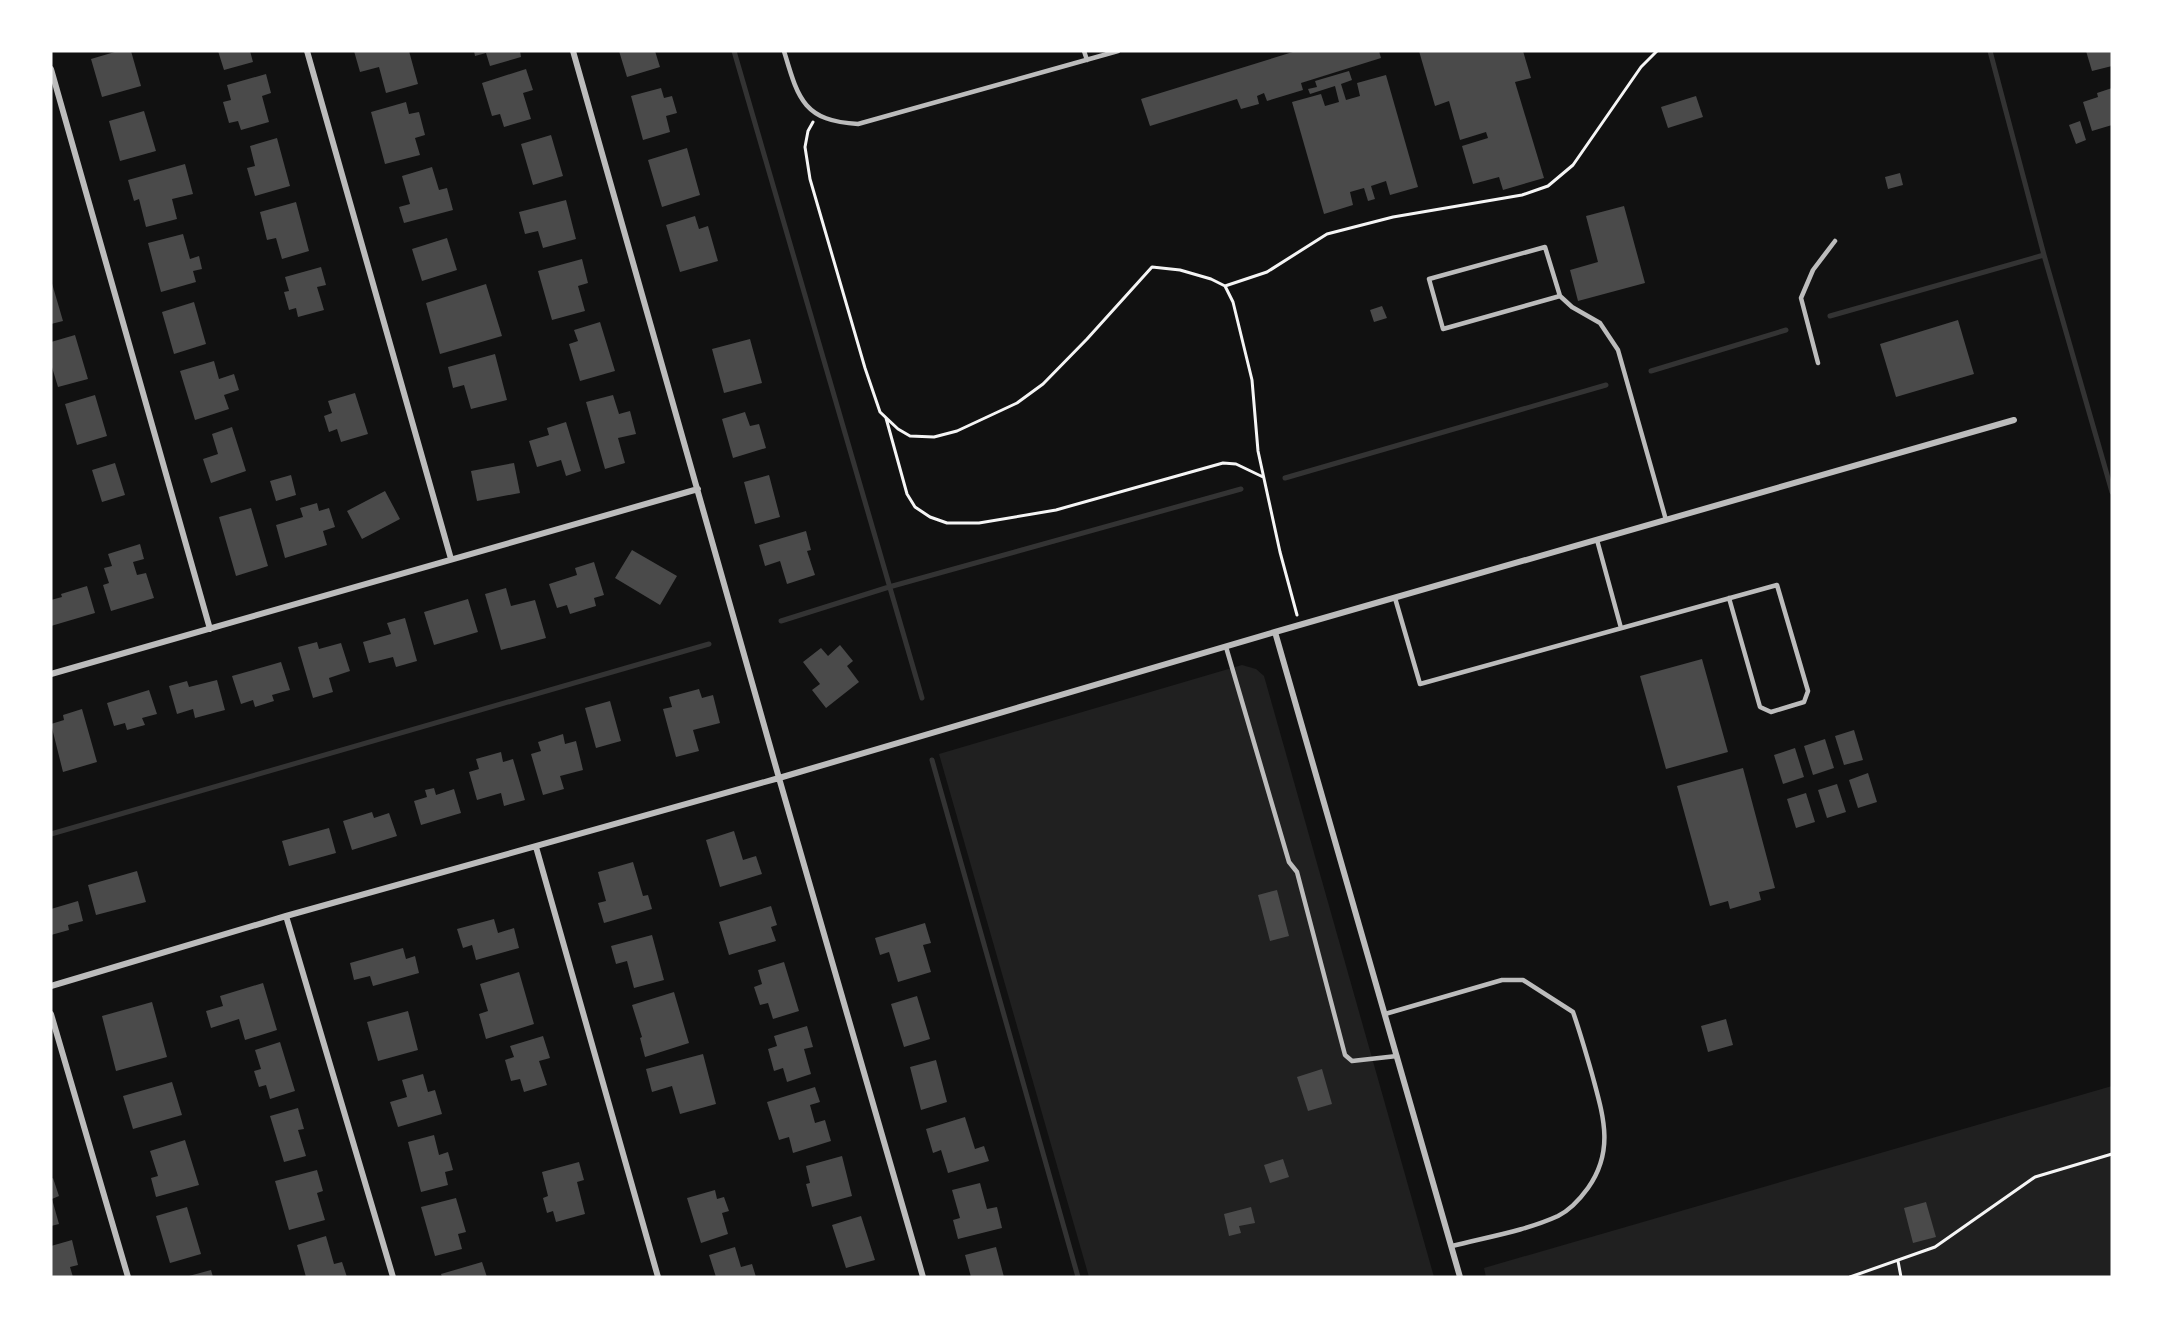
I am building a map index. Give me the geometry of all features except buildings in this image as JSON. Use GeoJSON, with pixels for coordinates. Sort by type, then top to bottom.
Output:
{"type":"FeatureCollection","features":[{"type":"Feature","properties":{"kind":"street"},"geometry":{"type":"LineString","coordinates":[[307,51],[451,559]]}},
{"type":"Feature","properties":{"kind":"street"},"geometry":{"type":"LineString","coordinates":[[573,51],[923,1277]]}},
{"type":"Feature","properties":{"kind":"street"},"geometry":{"type":"LineString","coordinates":[[51,69],[210,629]]}},
{"type":"Feature","properties":{"kind":"street"},"geometry":{"type":"LineString","coordinates":[[51,986],[286,916],[779,778],[1275,632],[2014,420]]}},
{"type":"Feature","properties":{"kind":"street"},"geometry":{"type":"LineString","coordinates":[[51,674],[698,489]]}},
{"type":"Feature","properties":{"kind":"street"},"geometry":{"type":"LineString","coordinates":[[1275,632],[1460,1277]]}},
{"type":"Feature","properties":{"kind":"street"},"geometry":{"type":"LineString","coordinates":[[536,847],[658,1277]]}},
{"type":"Feature","properties":{"kind":"street"},"geometry":{"type":"LineString","coordinates":[[286,916],[393,1277]]}},
{"type":"Feature","properties":{"kind":"street"},"geometry":{"type":"LineString","coordinates":[[51,1014],[128,1277]]}},
{"type":"Feature","properties":{"kind":"lane"},"geometry":{"type":"LineString","coordinates":[[784,51],[795,90],[803,102],[817,115],[831,121],[858,124],[1118,51]]}},
{"type":"Feature","properties":{"kind":"lane"},"geometry":{"type":"LineString","coordinates":[[1084,51],[1087,60]]}},
{"type":"Feature","properties":{"kind":"lane"},"geometry":{"type":"LineString","coordinates":[[1818,363],[1801,298],[1812,270],[1835,241]]}},
{"type":"Feature","properties":{"kind":"lane"},"geometry":{"type":"LineString","coordinates":[[1560,296],[1443,329],[1429,279],[1545,247],[1560,296],[1572,307],[1600,323],[1618,350],[1666,520]]}},
{"type":"Feature","properties":{"kind":"lane"},"geometry":{"type":"LineString","coordinates":[[1596,540],[1621,628]]}},
{"type":"Feature","properties":{"kind":"lane"},"geometry":{"type":"LineString","coordinates":[[1395,598],[1420,684],[1729,598],[1777,585],[1808,691],[1804,702],[1771,712],[1760,707],[1729,598]]}},
{"type":"Feature","properties":{"kind":"lane"},"geometry":{"type":"LineString","coordinates":[[1226,647],[1289,862],[1297,872],[1345,1055],[1352,1061],[1397,1056]]}},
{"type":"Feature","properties":{"kind":"lane"},"geometry":{"type":"LineString","coordinates":[[1385,1014],[1502,980],[1524,980],[1574,1012],[1603,1113],[1604,1155],[1595,1178],[1580,1200],[1560,1215],[1535,1225],[1452,1246]]}},
{"type":"Feature","properties":{"kind":"path"},"geometry":{"type":"LineString","coordinates":[[1225,286],[1267,272],[1327,234],[1393,218],[1522,195],[1548,186],[1573,165],[1641,67],[1658,51]]}},
{"type":"Feature","properties":{"kind":"path"},"geometry":{"type":"LineString","coordinates":[[817,115],[808,131],[805,147],[810,179],[880,412],[898,429],[910,436],[934,437],[957,431],[1017,403],[1043,384],[1152,267],[1180,270],[1225,286],[1233,302],[1252,380],[1258,451],[1263,477],[1300,625]]}},
{"type":"Feature","properties":{"kind":"path"},"geometry":{"type":"LineString","coordinates":[[886,417],[904,483],[915,507],[930,517],[947,523],[979,523],[1056,510],[1223,463],[1236,464],[1263,477]]}},
{"type":"Feature","properties":{"kind":"path"},"geometry":{"type":"LineString","coordinates":[[1850,1277],[1935,1247],[2035,1177],[2112,1154]]}},
{"type":"Feature","properties":{"kind":"path"},"geometry":{"type":"LineString","coordinates":[[1898,1261],[1901,1277]]}},
{"type":"Feature","properties":{"kind":"shaded area"},"geometry":{"type":"Polygon","coordinates":[[[1242,665],[1256,669],[1264,676],[1434,1277],[1089,1277],[939,754],[1242,665]]]}},
{"type":"Feature","properties":{"kind":"shaded area"},"geometry":{"type":"Polygon","coordinates":[[[2112,1086],[2112,1277],[1486,1277],[1484,1268],[2112,1086]]]}},
{"type":"Feature","properties":{"kind":"waterway"},"geometry":{"type":"LineString","coordinates":[[734,51],[922,698]]}},
{"type":"Feature","properties":{"kind":"waterway"},"geometry":{"type":"LineString","coordinates":[[1990,51],[2044,255],[2112,492]]}},
{"type":"Feature","properties":{"kind":"waterway"},"geometry":{"type":"LineString","coordinates":[[1830,316],[2044,255]]}},
{"type":"Feature","properties":{"kind":"waterway"},"geometry":{"type":"LineString","coordinates":[[1651,371],[1786,330]]}},
{"type":"Feature","properties":{"kind":"waterway"},"geometry":{"type":"LineString","coordinates":[[1285,478],[1606,385]]}},
{"type":"Feature","properties":{"kind":"waterway"},"geometry":{"type":"LineString","coordinates":[[781,621],[889,587],[1241,489]]}},
{"type":"Feature","properties":{"kind":"waterway"},"geometry":{"type":"LineString","coordinates":[[51,834],[709,644]]}},
{"type":"Feature","properties":{"kind":"waterway"},"geometry":{"type":"LineString","coordinates":[[932,760],[1078,1277]]}}]}
